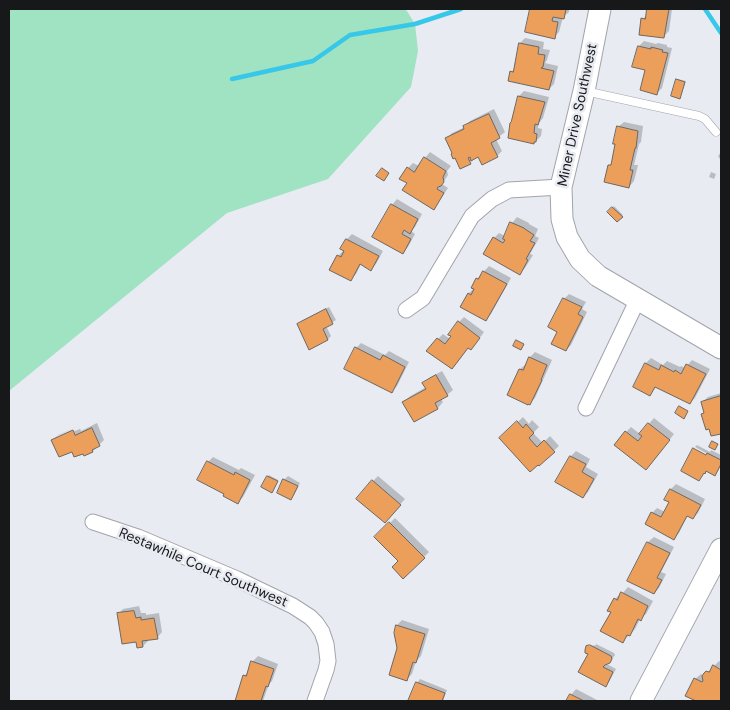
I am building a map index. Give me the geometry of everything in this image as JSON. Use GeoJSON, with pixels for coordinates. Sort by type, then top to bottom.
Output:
{"type":"FeatureCollection","features":[{"type":"Feature","properties":{"kind":"street","name":"Miner Drive Southwest"},"geometry":{"type":"LineString","coordinates":[[600,9],[584,91],[561,187],[562,220],[570,244],[580,259],[598,276],[721,348]]}},
{"type":"Feature","properties":{"kind":"street"},"geometry":{"type":"LineString","coordinates":[[406,310],[423,298],[472,216],[492,199],[509,190],[561,187]]}},
{"type":"Feature","properties":{"kind":"street"},"geometry":{"type":"LineString","coordinates":[[586,408],[638,299]]}},
{"type":"Feature","properties":{"kind":"street","name":"Restawhile Court Southwest"},"geometry":{"type":"LineString","coordinates":[[93,522],[138,537],[237,579],[293,606],[310,617],[322,632],[328,661],[315,701]]}},
{"type":"Feature","properties":{"kind":"street"},"geometry":{"type":"LineString","coordinates":[[641,701],[721,549]]}},
{"type":"Feature","properties":{"kind":"lane"},"geometry":{"type":"LineString","coordinates":[[584,91],[699,116],[716,132]]}},
{"type":"Feature","properties":{"kind":"green space"},"geometry":{"type":"Polygon","coordinates":[[[9,9],[404,9],[415,24],[418,51],[411,87],[328,179],[227,213],[9,391],[9,9]]]}},
{"type":"Feature","properties":{"kind":"building"},"geometry":{"type":"Polygon","coordinates":[[[530,9],[566,9],[564,19],[553,17],[552,21],[558,22],[555,39],[525,32],[530,9]]]}},
{"type":"Feature","properties":{"kind":"building"},"geometry":{"type":"Polygon","coordinates":[[[647,9],[669,9],[664,38],[639,35],[641,18],[645,19],[647,9]]]}},
{"type":"Feature","properties":{"kind":"building"},"geometry":{"type":"Polygon","coordinates":[[[519,43],[539,47],[538,54],[545,55],[543,67],[541,68],[554,71],[549,90],[508,81],[510,71],[513,72],[519,43]]]}},
{"type":"Feature","properties":{"kind":"building"},"geometry":{"type":"Polygon","coordinates":[[[638,46],[651,49],[651,47],[668,53],[657,95],[640,90],[645,70],[632,67],[638,46]]]}},
{"type":"Feature","properties":{"kind":"building"},"geometry":{"type":"Polygon","coordinates":[[[676,79],[685,82],[680,99],[671,96],[676,79]]]}},
{"type":"Feature","properties":{"kind":"building"},"geometry":{"type":"Polygon","coordinates":[[[518,96],[545,102],[538,125],[535,124],[534,133],[537,134],[534,144],[508,138],[510,123],[518,96]]]}},
{"type":"Feature","properties":{"kind":"building"},"geometry":{"type":"Polygon","coordinates":[[[489,114],[500,138],[491,143],[498,157],[482,165],[478,157],[471,161],[470,157],[468,158],[471,164],[460,169],[455,158],[453,159],[445,138],[464,129],[463,126],[489,114]]]}},
{"type":"Feature","properties":{"kind":"building"},"geometry":{"type":"Polygon","coordinates":[[[617,126],[638,131],[630,170],[633,170],[629,188],[604,182],[608,165],[611,165],[617,126]]]}},
{"type":"Feature","properties":{"kind":"building"},"geometry":{"type":"Polygon","coordinates":[[[424,157],[446,171],[443,177],[444,182],[437,189],[444,193],[434,210],[402,190],[407,183],[399,179],[407,167],[414,172],[424,157]]]}},
{"type":"Feature","properties":{"kind":"building"},"geometry":{"type":"Polygon","coordinates":[[[382,168],[389,173],[384,181],[376,176],[382,168]]]}},
{"type":"Feature","properties":{"kind":"building"},"geometry":{"type":"Polygon","coordinates":[[[391,204],[418,219],[410,234],[404,230],[402,234],[411,239],[403,254],[372,237],[391,204]]]}},
{"type":"Feature","properties":{"kind":"building"},"geometry":{"type":"Polygon","coordinates":[[[612,207],[623,217],[617,222],[607,212],[612,207]]]}},
{"type":"Feature","properties":{"kind":"building"},"geometry":{"type":"Polygon","coordinates":[[[510,222],[534,235],[530,241],[535,243],[520,275],[483,254],[493,237],[503,243],[510,222]]]}},
{"type":"Feature","properties":{"kind":"building"},"geometry":{"type":"Polygon","coordinates":[[[346,239],[379,256],[371,271],[360,264],[351,281],[329,270],[337,255],[341,257],[344,251],[340,249],[346,239]]]}},
{"type":"Feature","properties":{"kind":"building"},"geometry":{"type":"Polygon","coordinates":[[[483,271],[507,284],[486,321],[460,307],[468,293],[471,295],[474,289],[471,288],[476,278],[478,279],[483,271]]]}},
{"type":"Feature","properties":{"kind":"building"},"geometry":{"type":"Polygon","coordinates":[[[563,298],[582,307],[578,314],[583,317],[566,351],[551,344],[557,332],[548,327],[563,298]]]}},
{"type":"Feature","properties":{"kind":"building"},"geometry":{"type":"Polygon","coordinates":[[[326,309],[333,324],[323,329],[328,340],[309,350],[297,324],[326,309]]]}},
{"type":"Feature","properties":{"kind":"building"},"geometry":{"type":"Polygon","coordinates":[[[458,321],[480,338],[471,350],[468,348],[452,369],[426,351],[437,338],[445,344],[451,336],[448,335],[458,321]]]}},
{"type":"Feature","properties":{"kind":"building"},"geometry":{"type":"Polygon","coordinates":[[[516,340],[524,344],[521,350],[513,346],[516,340]]]}},
{"type":"Feature","properties":{"kind":"building"},"geometry":{"type":"Polygon","coordinates":[[[355,347],[380,360],[383,355],[405,367],[392,393],[344,369],[355,347]]]}},
{"type":"Feature","properties":{"kind":"building"},"geometry":{"type":"Polygon","coordinates":[[[529,357],[547,365],[542,380],[530,405],[528,405],[507,395],[519,369],[523,370],[529,357]]]}},
{"type":"Feature","properties":{"kind":"building"},"geometry":{"type":"Polygon","coordinates":[[[645,363],[659,370],[661,365],[681,374],[686,364],[706,374],[690,404],[655,387],[650,396],[633,387],[645,363]]]}},
{"type":"Feature","properties":{"kind":"building"},"geometry":{"type":"Polygon","coordinates":[[[436,375],[448,396],[435,403],[438,409],[414,422],[402,402],[426,389],[422,383],[436,375]]]}},
{"type":"Feature","properties":{"kind":"building"},"geometry":{"type":"Polygon","coordinates":[[[721,396],[721,434],[711,436],[709,429],[706,430],[701,414],[704,413],[701,402],[721,396]]]}},
{"type":"Feature","properties":{"kind":"building"},"geometry":{"type":"Polygon","coordinates":[[[679,406],[688,411],[684,419],[675,413],[679,406]]]}},
{"type":"Feature","properties":{"kind":"building"},"geometry":{"type":"Polygon","coordinates":[[[517,421],[523,428],[526,424],[534,433],[529,438],[537,447],[544,440],[555,452],[530,472],[499,438],[517,421]]]}},
{"type":"Feature","properties":{"kind":"building"},"geometry":{"type":"Polygon","coordinates":[[[648,423],[670,440],[646,470],[614,445],[625,431],[638,441],[642,436],[639,434],[648,423]]]}},
{"type":"Feature","properties":{"kind":"building"},"geometry":{"type":"Polygon","coordinates":[[[92,428],[100,446],[84,456],[83,454],[74,457],[72,452],[59,457],[51,440],[73,430],[75,435],[92,428]]]}},
{"type":"Feature","properties":{"kind":"building"},"geometry":{"type":"Polygon","coordinates":[[[712,441],[718,444],[715,450],[709,447],[712,441]]]}},
{"type":"Feature","properties":{"kind":"building"},"geometry":{"type":"Polygon","coordinates":[[[693,448],[721,460],[715,476],[706,471],[699,481],[681,471],[693,448]]]}},
{"type":"Feature","properties":{"kind":"building"},"geometry":{"type":"Polygon","coordinates":[[[570,456],[586,464],[582,472],[594,479],[583,498],[555,482],[570,456]]]}},
{"type":"Feature","properties":{"kind":"building"},"geometry":{"type":"Polygon","coordinates":[[[207,461],[234,475],[235,472],[250,480],[238,504],[223,496],[224,494],[197,480],[207,461]]]}},
{"type":"Feature","properties":{"kind":"building"},"geometry":{"type":"Polygon","coordinates":[[[267,476],[278,481],[272,493],[261,487],[267,476]]]}},
{"type":"Feature","properties":{"kind":"building"},"geometry":{"type":"Polygon","coordinates":[[[283,479],[298,486],[291,500],[277,493],[283,479]]]}},
{"type":"Feature","properties":{"kind":"building"},"geometry":{"type":"Polygon","coordinates":[[[372,480],[401,505],[385,523],[356,499],[372,480]]]}},
{"type":"Feature","properties":{"kind":"building"},"geometry":{"type":"Polygon","coordinates":[[[670,489],[701,505],[693,519],[687,516],[674,540],[645,524],[651,512],[661,517],[669,502],[664,500],[670,489]]]}},
{"type":"Feature","properties":{"kind":"building"},"geometry":{"type":"Polygon","coordinates":[[[389,522],[425,558],[403,579],[392,567],[398,561],[374,537],[389,522]]]}},
{"type":"Feature","properties":{"kind":"building"},"geometry":{"type":"Polygon","coordinates":[[[647,542],[670,553],[657,578],[662,580],[654,594],[627,581],[647,542]]]}},
{"type":"Feature","properties":{"kind":"building"},"geometry":{"type":"Polygon","coordinates":[[[621,592],[648,606],[641,621],[638,619],[630,636],[627,635],[623,643],[600,631],[611,612],[607,611],[614,598],[617,600],[621,592]]]}},
{"type":"Feature","properties":{"kind":"building"},"geometry":{"type":"Polygon","coordinates":[[[134,611],[136,618],[141,617],[141,620],[154,618],[158,639],[142,641],[143,647],[137,648],[136,642],[122,644],[117,613],[134,611]]]}},
{"type":"Feature","properties":{"kind":"building"},"geometry":{"type":"Polygon","coordinates":[[[396,625],[425,634],[416,663],[413,662],[407,681],[389,675],[397,648],[394,633],[396,625]]]}},
{"type":"Feature","properties":{"kind":"building"},"geometry":{"type":"Polygon","coordinates":[[[590,645],[611,656],[610,663],[603,667],[613,672],[606,687],[578,672],[588,654],[585,653],[586,646],[590,645]]]}},
{"type":"Feature","properties":{"kind":"building"},"geometry":{"type":"Polygon","coordinates":[[[251,661],[274,669],[268,687],[266,686],[261,701],[235,701],[243,675],[246,676],[251,661]]]}},
{"type":"Feature","properties":{"kind":"building"},"geometry":{"type":"Polygon","coordinates":[[[713,665],[721,670],[721,701],[696,701],[685,696],[694,678],[702,682],[702,676],[706,671],[709,672],[713,665]]]}},
{"type":"Feature","properties":{"kind":"building"},"geometry":{"type":"Polygon","coordinates":[[[416,682],[445,693],[442,701],[408,701],[416,682]]]}},
{"type":"Feature","properties":{"kind":"building"},"geometry":{"type":"Polygon","coordinates":[[[570,694],[584,701],[566,701],[570,694]]]}},
{"type":"Feature","properties":{"kind":"waterway"},"geometry":{"type":"LineString","coordinates":[[232,79],[313,61],[350,35],[415,24],[461,9]]}},
{"type":"Feature","properties":{"kind":"waterway"},"geometry":{"type":"LineString","coordinates":[[705,9],[721,33]]}}]}
